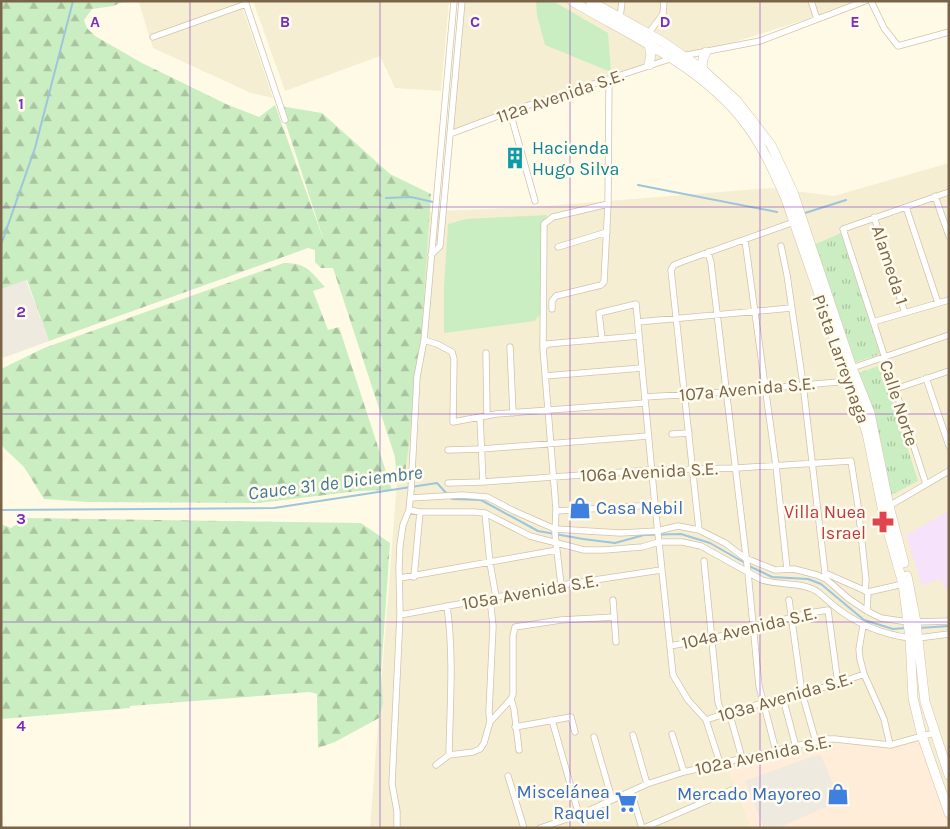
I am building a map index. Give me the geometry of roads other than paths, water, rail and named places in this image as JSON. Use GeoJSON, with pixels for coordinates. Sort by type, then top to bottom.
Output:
{"type":"FeatureCollection","features":[{"type":"Feature","properties":{"kind":"main road","name":"Pista Larreynaga"},"geometry":{"type":"LineString","coordinates":[[572,1],[684,66],[708,85],[728,103],[748,126],[776,175],[848,369],[870,413],[889,506],[909,584],[912,623],[925,702],[949,775]]}},
{"type":"Feature","properties":{"kind":"main road","name":"Pista Larreynaga"},"geometry":{"type":"LineString","coordinates":[[590,1],[684,55],[702,69],[747,112],[771,145],[799,207],[848,369],[849,380],[867,433],[884,517],[912,623]]}},
{"type":"Feature","properties":{"kind":"main road"},"geometry":{"type":"LineString","coordinates":[[649,45],[651,54],[649,65]]}},
{"type":"Feature","properties":{"kind":"main road"},"geometry":{"type":"LineString","coordinates":[[702,69],[706,52]]}},
{"type":"Feature","properties":{"kind":"main road","name":"Pista Larreynaga"},"geometry":{"type":"LineString","coordinates":[[914,637],[912,698],[922,736],[949,813]]}},
{"type":"Feature","properties":{"kind":"street"},"geometry":{"type":"LineString","coordinates":[[397,828],[397,811],[392,784],[400,615],[400,545],[403,525],[410,504],[417,377],[424,340],[454,1]]}},
{"type":"Feature","properties":{"kind":"street"},"geometry":{"type":"LineString","coordinates":[[431,254],[440,246],[462,1]]}},
{"type":"Feature","properties":{"kind":"street"},"geometry":{"type":"LineString","coordinates":[[620,18],[622,1]]}},
{"type":"Feature","properties":{"kind":"street"},"geometry":{"type":"LineString","coordinates":[[648,34],[663,14],[664,1]]}},
{"type":"Feature","properties":{"kind":"street"},"geometry":{"type":"LineString","coordinates":[[811,1],[817,19]]}},
{"type":"Feature","properties":{"kind":"street","name":"112a Avenida S.E."},"geometry":{"type":"LineString","coordinates":[[450,134],[649,65],[684,55],[760,41],[865,1]]}},
{"type":"Feature","properties":{"kind":"street"},"geometry":{"type":"LineString","coordinates":[[871,1],[884,28],[898,46],[949,32]]}},
{"type":"Feature","properties":{"kind":"street"},"geometry":{"type":"LineString","coordinates":[[153,38],[246,3],[285,120]]}},
{"type":"Feature","properties":{"kind":"street"},"geometry":{"type":"LineString","coordinates":[[552,309],[552,301],[556,296],[601,285],[604,282],[608,204],[609,80]]}},
{"type":"Feature","properties":{"kind":"street"},"geometry":{"type":"LineString","coordinates":[[510,112],[535,201]]}},
{"type":"Feature","properties":{"kind":"street","name":"Calle Norte"},"geometry":{"type":"LineString","coordinates":[[926,484],[842,229],[949,192]]}},
{"type":"Feature","properties":{"kind":"street"},"geometry":{"type":"LineString","coordinates":[[935,196],[949,236]]}},
{"type":"Feature","properties":{"kind":"street"},"geometry":{"type":"LineString","coordinates":[[561,585],[556,543],[554,477],[545,376],[544,224],[553,217],[608,204]]}},
{"type":"Feature","properties":{"kind":"street"},"geometry":{"type":"LineString","coordinates":[[906,207],[938,303]]}},
{"type":"Feature","properties":{"kind":"street","name":"Alameda 1"},"geometry":{"type":"LineString","coordinates":[[874,218],[905,313]]}},
{"type":"Feature","properties":{"kind":"street"},"geometry":{"type":"LineString","coordinates":[[699,530],[671,270],[674,266],[684,261],[794,222]]}},
{"type":"Feature","properties":{"kind":"street"},"geometry":{"type":"LineString","coordinates":[[558,247],[607,232]]}},
{"type":"Feature","properties":{"kind":"street"},"geometry":{"type":"LineString","coordinates":[[745,240],[776,466],[787,569]]}},
{"type":"Feature","properties":{"kind":"street"},"geometry":{"type":"LineString","coordinates":[[781,246],[787,275],[814,464],[825,573]]}},
{"type":"Feature","properties":{"kind":"street"},"geometry":{"type":"LineString","coordinates":[[708,252],[711,263],[736,468],[759,686],[776,751]]}},
{"type":"Feature","properties":{"kind":"street"},"geometry":{"type":"LineString","coordinates":[[873,322],[949,300]]}},
{"type":"Feature","properties":{"kind":"street"},"geometry":{"type":"LineString","coordinates":[[602,339],[599,313],[636,304],[654,505],[673,675],[688,700],[706,720],[720,763]]}},
{"type":"Feature","properties":{"kind":"street"},"geometry":{"type":"LineString","coordinates":[[638,322],[791,308]]}},
{"type":"Feature","properties":{"kind":"street"},"geometry":{"type":"LineString","coordinates":[[848,369],[949,335]]}},
{"type":"Feature","properties":{"kind":"street"},"geometry":{"type":"LineString","coordinates":[[545,346],[639,336]]}},
{"type":"Feature","properties":{"kind":"street","name":"107a Avenida S.E."},"geometry":{"type":"LineString","coordinates":[[424,340],[452,352],[454,359],[453,422],[487,416],[645,400],[685,394],[727,392],[849,380]]}},
{"type":"Feature","properties":{"kind":"street"},"geometry":{"type":"LineString","coordinates":[[510,347],[513,413]]}},
{"type":"Feature","properties":{"kind":"street"},"geometry":{"type":"LineString","coordinates":[[486,353],[487,416]]}},
{"type":"Feature","properties":{"kind":"street"},"geometry":{"type":"LineString","coordinates":[[545,376],[642,368]]}},
{"type":"Feature","properties":{"kind":"street"},"geometry":{"type":"LineString","coordinates":[[895,388],[949,371]]}},
{"type":"Feature","properties":{"kind":"street"},"geometry":{"type":"LineString","coordinates":[[926,378],[949,446]]}},
{"type":"Feature","properties":{"kind":"street"},"geometry":{"type":"LineString","coordinates":[[480,418],[483,482]]}},
{"type":"Feature","properties":{"kind":"street"},"geometry":{"type":"LineString","coordinates":[[672,434],[689,433]]}},
{"type":"Feature","properties":{"kind":"street"},"geometry":{"type":"LineString","coordinates":[[448,450],[648,436]]}},
{"type":"Feature","properties":{"kind":"street","name":"106a Avenida S.E."},"geometry":{"type":"LineString","coordinates":[[448,483],[651,470],[736,468],[851,461],[866,591]]}},
{"type":"Feature","properties":{"kind":"street"},"geometry":{"type":"LineString","coordinates":[[889,506],[949,471]]}},
{"type":"Feature","properties":{"kind":"street"},"geometry":{"type":"LineString","coordinates":[[410,504],[449,496],[487,497],[514,512],[555,529],[658,536],[701,546],[747,565],[776,570],[794,569],[817,575],[826,579],[849,599],[881,618],[912,623],[949,621]]}},
{"type":"Feature","properties":{"kind":"street"},"geometry":{"type":"LineString","coordinates":[[410,504],[420,512],[485,513],[530,536],[584,550],[642,547],[678,526],[699,530],[726,543],[762,580],[772,583],[801,584],[818,592],[863,626],[894,636],[914,637],[949,634]]}},
{"type":"Feature","properties":{"kind":"street"},"geometry":{"type":"LineString","coordinates":[[556,511],[654,505]]}},
{"type":"Feature","properties":{"kind":"street"},"geometry":{"type":"LineString","coordinates":[[414,577],[420,512]]}},
{"type":"Feature","properties":{"kind":"street"},"geometry":{"type":"LineString","coordinates":[[436,765],[450,755],[474,752],[480,749],[484,743],[490,722],[493,598],[485,513]]}},
{"type":"Feature","properties":{"kind":"street"},"geometry":{"type":"LineString","coordinates":[[400,578],[557,550]]}},
{"type":"Feature","properties":{"kind":"street"},"geometry":{"type":"LineString","coordinates":[[704,561],[718,702],[722,714]]}},
{"type":"Feature","properties":{"kind":"street","name":"105a Avenida S.E."},"geometry":{"type":"LineString","coordinates":[[400,615],[561,585],[661,570]]}},
{"type":"Feature","properties":{"kind":"street"},"geometry":{"type":"LineString","coordinates":[[817,575],[825,573],[866,591],[903,584]]}},
{"type":"Feature","properties":{"kind":"street"},"geometry":{"type":"LineString","coordinates":[[866,591],[866,610]]}},
{"type":"Feature","properties":{"kind":"street"},"geometry":{"type":"LineString","coordinates":[[613,600],[616,642]]}},
{"type":"Feature","properties":{"kind":"street"},"geometry":{"type":"LineString","coordinates":[[790,600],[802,693],[816,742]]}},
{"type":"Feature","properties":{"kind":"street"},"geometry":{"type":"LineString","coordinates":[[447,606],[450,624],[452,689],[450,755]]}},
{"type":"Feature","properties":{"kind":"street","name":"104a Avenida S.E."},"geometry":{"type":"LineString","coordinates":[[670,646],[712,638],[828,610],[838,684]]}},
{"type":"Feature","properties":{"kind":"street"},"geometry":{"type":"LineString","coordinates":[[519,750],[512,699],[515,627],[561,620],[614,616]]}},
{"type":"Feature","properties":{"kind":"street"},"geometry":{"type":"LineString","coordinates":[[863,626],[860,659],[864,674],[884,719],[890,745]]}},
{"type":"Feature","properties":{"kind":"street","name":"103a Avenida S.E."},"geometry":{"type":"LineString","coordinates":[[706,720],[729,712],[838,684],[864,674]]}},
{"type":"Feature","properties":{"kind":"street"},"geometry":{"type":"LineString","coordinates":[[783,698],[796,747]]}},
{"type":"Feature","properties":{"kind":"street"},"geometry":{"type":"LineString","coordinates":[[490,722],[512,699]]}},
{"type":"Feature","properties":{"kind":"street"},"geometry":{"type":"LineString","coordinates":[[729,712],[742,758]]}},
{"type":"Feature","properties":{"kind":"street"},"geometry":{"type":"LineString","coordinates":[[515,726],[571,717],[575,732]]}},
{"type":"Feature","properties":{"kind":"street"},"geometry":{"type":"LineString","coordinates":[[552,720],[579,815]]}},
{"type":"Feature","properties":{"kind":"street","name":"102a Avenida S.E."},"geometry":{"type":"LineString","coordinates":[[540,828],[579,815],[647,784],[720,763],[835,738],[890,745],[934,733]]}},
{"type":"Feature","properties":{"kind":"street"},"geometry":{"type":"LineString","coordinates":[[672,734],[684,772]]}},
{"type":"Feature","properties":{"kind":"street"},"geometry":{"type":"LineString","coordinates":[[633,735],[647,784]]}},
{"type":"Feature","properties":{"kind":"street"},"geometry":{"type":"LineString","coordinates":[[594,737],[612,799]]}},
{"type":"Feature","properties":{"kind":"street"},"geometry":{"type":"LineString","coordinates":[[508,776],[524,828]]}},
{"type":"Feature","properties":{"kind":"street"},"geometry":{"type":"LineString","coordinates":[[631,792],[643,828],[734,789]]}},
{"type":"Feature","properties":{"kind":"waterway"},"geometry":{"type":"LineString","coordinates":[[1,245],[35,148],[73,1]]}},
{"type":"Feature","properties":{"kind":"waterway"},"geometry":{"type":"LineString","coordinates":[[638,185],[777,212]]}},
{"type":"Feature","properties":{"kind":"waterway"},"geometry":{"type":"LineString","coordinates":[[386,198],[411,197],[433,202]]}},
{"type":"Feature","properties":{"kind":"waterway"},"geometry":{"type":"LineString","coordinates":[[805,213],[846,200]]}},
{"type":"Feature","properties":{"kind":"waterway","name":"Cauce 31 de Diciembre"},"geometry":{"type":"LineString","coordinates":[[1,510],[274,508],[437,483],[447,494]]}},
{"type":"Feature","properties":{"kind":"waterway","name":"Cauce 31 de Diciembre"},"geometry":{"type":"LineString","coordinates":[[450,497],[452,499],[481,500],[538,531],[583,539],[615,543],[644,535],[681,534],[710,543],[745,563]]}},
{"type":"Feature","properties":{"kind":"waterway"},"geometry":{"type":"LineString","coordinates":[[749,566],[772,577],[808,579],[821,584],[864,620],[893,629],[906,628]]}},
{"type":"Feature","properties":{"kind":"waterway"},"geometry":{"type":"LineString","coordinates":[[919,628],[949,626]]}},
{"type":"Feature","properties":{"kind":"place","name":"Hacienda Hugo Silva"},"geometry":{"type":"Point","coordinates":[515,158]}},
{"type":"Feature","properties":{"kind":"place","name":"Casa Nebil"},"geometry":{"type":"Point","coordinates":[580,508]}},
{"type":"Feature","properties":{"kind":"place","name":"Villa Nuea Israel"},"geometry":{"type":"Point","coordinates":[883,522]}},
{"type":"Feature","properties":{"kind":"place","name":"Mercado Mayoreo"},"geometry":{"type":"Point","coordinates":[838,794]}},
{"type":"Feature","properties":{"kind":"place","name":"Miscelánea Raquel"},"geometry":{"type":"Point","coordinates":[626,802]}}]}
